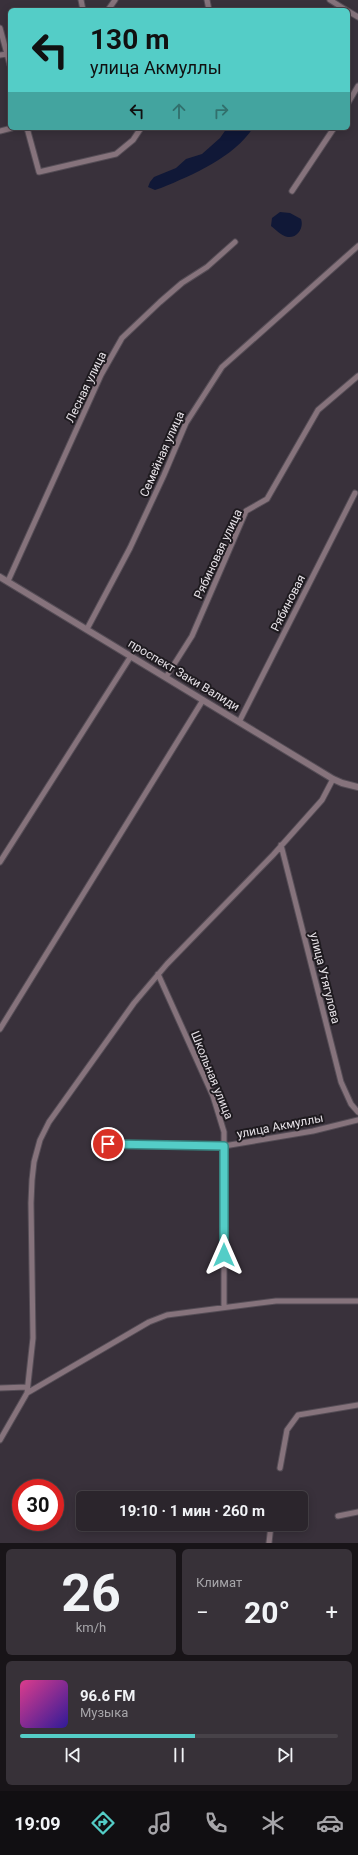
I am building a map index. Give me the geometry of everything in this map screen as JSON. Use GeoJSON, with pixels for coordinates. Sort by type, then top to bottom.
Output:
{"type":"FeatureCollection","features":[{"type":"Feature","properties":{"kind":"street"},"geometry":{"type":"LineString","coordinates":[[330,0],[342,8]]}},
{"type":"Feature","properties":{"kind":"street"},"geometry":{"type":"LineString","coordinates":[[0,28],[8,58]]}},
{"type":"Feature","properties":{"kind":"street"},"geometry":{"type":"LineString","coordinates":[[0,55],[7,54]]}},
{"type":"Feature","properties":{"kind":"street"},"geometry":{"type":"LineString","coordinates":[[350,100],[358,86]]}},
{"type":"Feature","properties":{"kind":"street"},"geometry":{"type":"LineString","coordinates":[[28,130],[38,172],[116,154],[133,140],[140,130]]}},
{"type":"Feature","properties":{"kind":"street"},"geometry":{"type":"LineString","coordinates":[[292,191],[333,130]]}},
{"type":"Feature","properties":{"kind":"street","name":"Лесная улица"},"geometry":{"type":"LineString","coordinates":[[8,581],[101,375],[122,338],[165,297],[182,283],[207,267],[235,242]]}},
{"type":"Feature","properties":{"kind":"street","name":"Семейная улица"},"geometry":{"type":"LineString","coordinates":[[87,629],[149,508],[186,422],[222,367],[358,246]]}},
{"type":"Feature","properties":{"kind":"street","name":"Рябиновая улица"},"geometry":{"type":"LineString","coordinates":[[166,677],[192,636],[246,511],[267,500],[318,410],[358,376]]}},
{"type":"Feature","properties":{"kind":"street","name":"Рябиновая"},"geometry":{"type":"LineString","coordinates":[[240,722],[355,493]]}},
{"type":"Feature","properties":{"kind":"street","name":"проспект Заки Валиди"},"geometry":{"type":"LineString","coordinates":[[0,577],[333,779],[342,783],[358,786]]}},
{"type":"Feature","properties":{"kind":"street"},"geometry":{"type":"LineString","coordinates":[[0,862],[131,656]]}},
{"type":"Feature","properties":{"kind":"street"},"geometry":{"type":"LineString","coordinates":[[0,1029],[203,700]]}},
{"type":"Feature","properties":{"kind":"street"},"geometry":{"type":"LineString","coordinates":[[0,1440],[27,1390],[33,1338],[31,1203],[34,1162],[40,1140],[49,1122],[129,1010],[158,974],[322,800],[333,779]]}},
{"type":"Feature","properties":{"kind":"street","name":"улица Утягулова"},"geometry":{"type":"LineString","coordinates":[[281,845],[341,1082],[351,1104],[358,1112]]}},
{"type":"Feature","properties":{"kind":"street","name":"Школьная улица"},"geometry":{"type":"LineString","coordinates":[[158,974],[213,1096],[224,1132],[224,1307]]}},
{"type":"Feature","properties":{"kind":"street","name":"улица Акмуллы"},"geometry":{"type":"LineString","coordinates":[[108,1144],[224,1146],[313,1131],[358,1120]]}},
{"type":"Feature","properties":{"kind":"street"},"geometry":{"type":"LineString","coordinates":[[0,1388],[27,1390],[149,1322],[166,1315],[276,1301],[358,1301]]}},
{"type":"Feature","properties":{"kind":"street"},"geometry":{"type":"LineString","coordinates":[[280,1468],[287,1430],[298,1415],[358,1405]]}},
{"type":"Feature","properties":{"kind":"street"},"geometry":{"type":"LineString","coordinates":[[338,1516],[358,1512]]}},
{"type":"Feature","properties":{"kind":"street"},"geometry":{"type":"LineString","coordinates":[[269,1543],[270,1531]]}},
{"type":"Feature","properties":{"kind":"water"},"geometry":{"type":"Polygon","coordinates":[[[226,130],[251,130],[235,148],[212,164],[161,188],[155,190],[148,187],[154,177],[176,168],[186,159],[202,154],[220,138],[226,130]]]}},
{"type":"Feature","properties":{"kind":"water"},"geometry":{"type":"Polygon","coordinates":[[[280,212],[290,213],[301,219],[301,228],[295,236],[288,237],[279,233],[271,226],[272,218],[280,212]]]}},
{"type":"Feature","properties":{"kind":"route"},"geometry":{"type":"LineString","coordinates":[[108,1144],[224,1146],[224,1255]]}}]}
